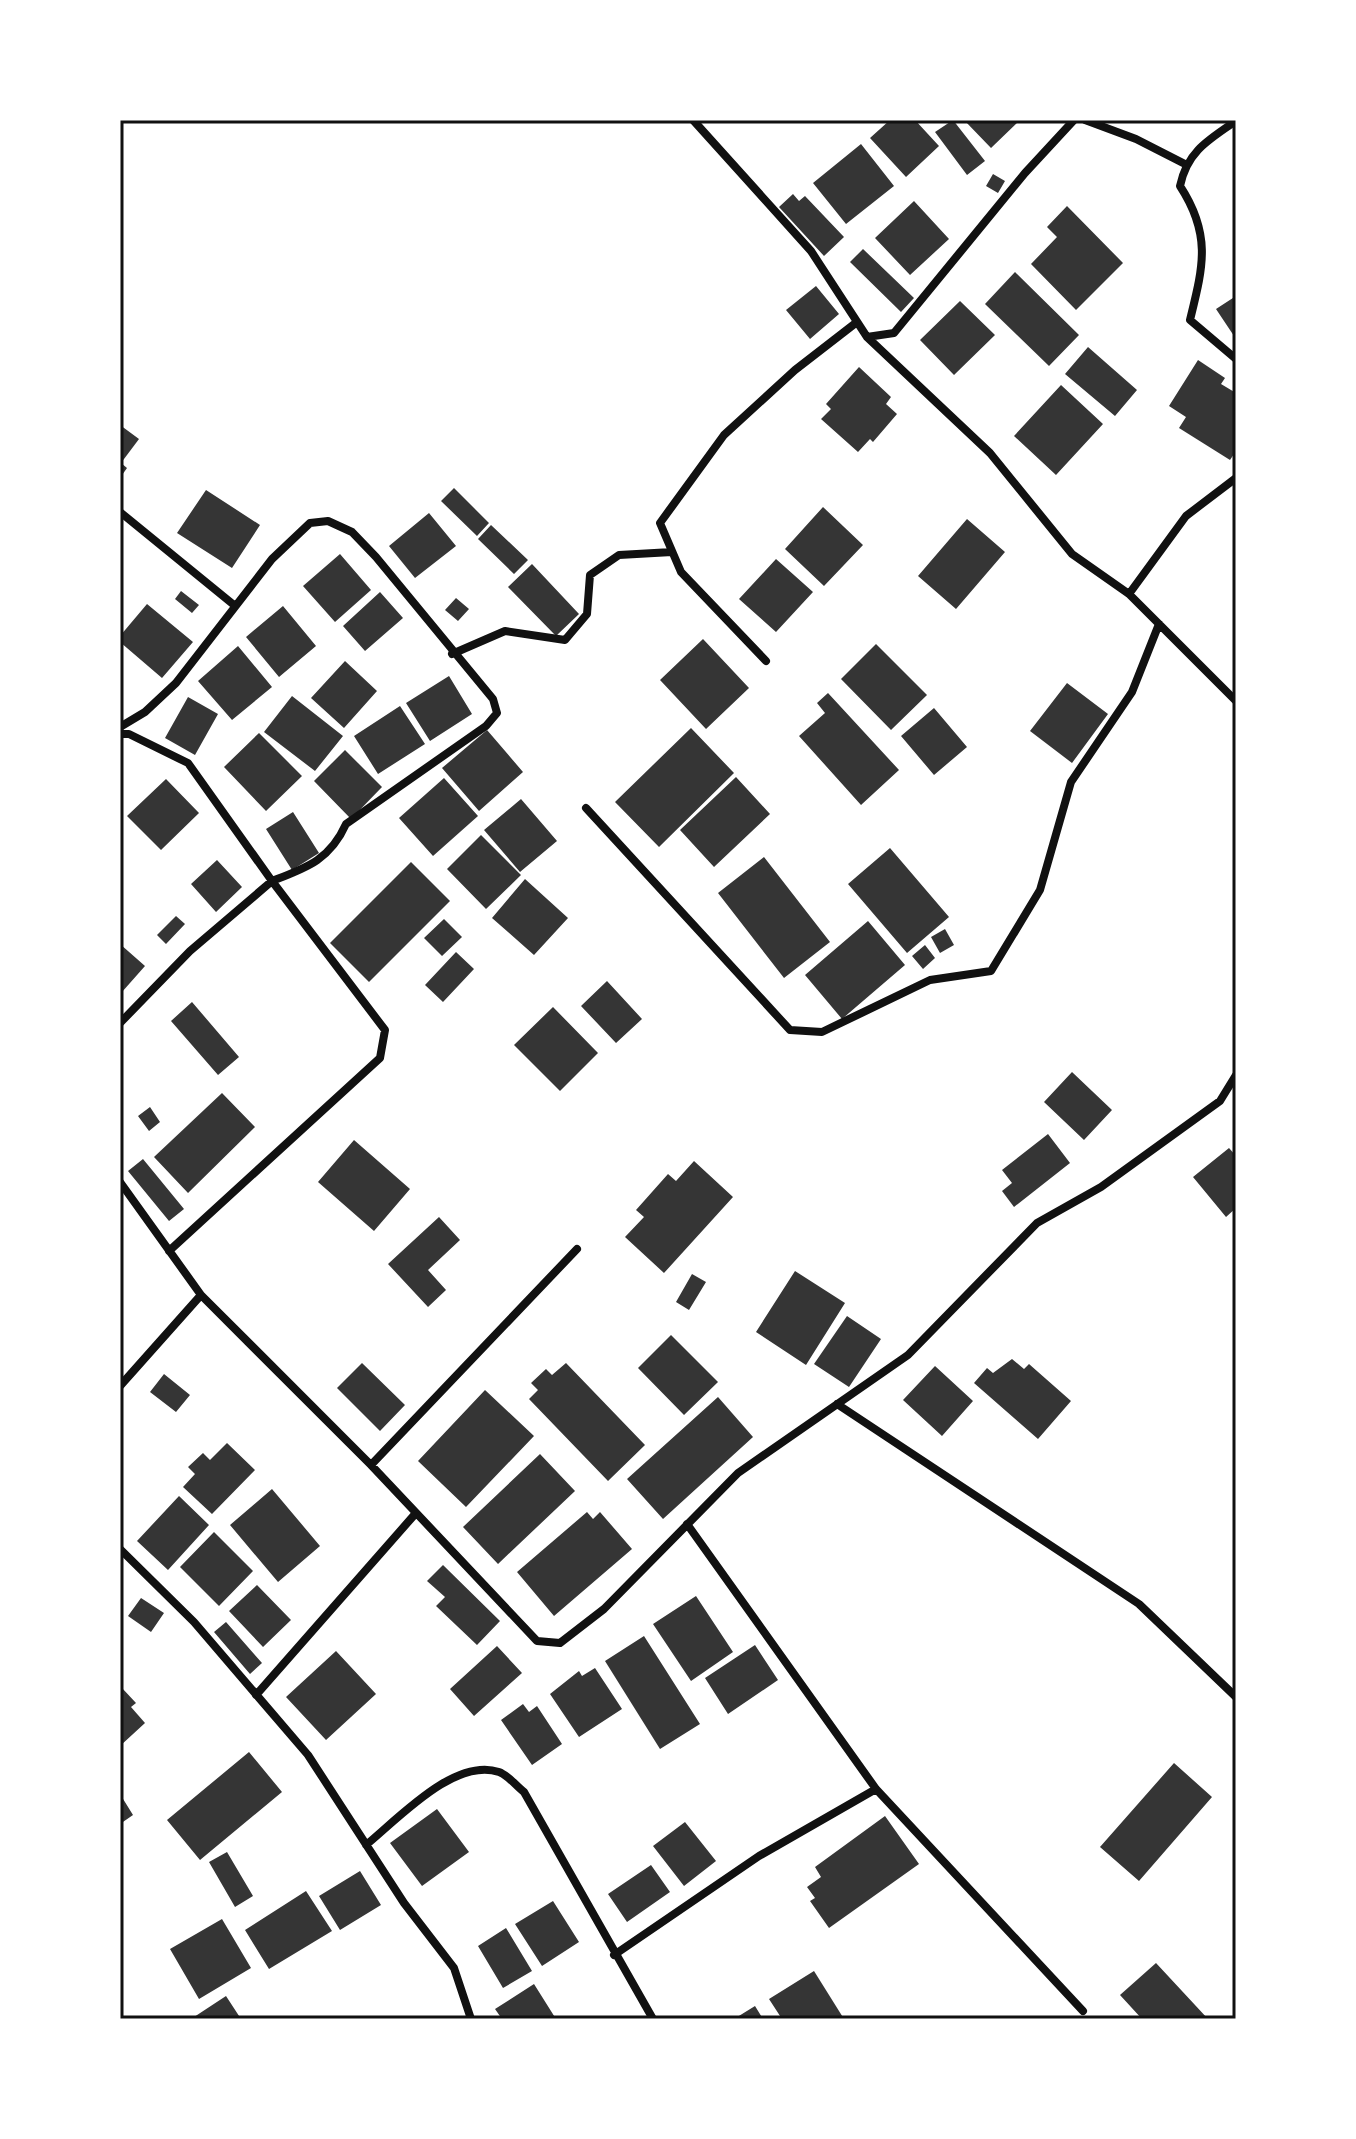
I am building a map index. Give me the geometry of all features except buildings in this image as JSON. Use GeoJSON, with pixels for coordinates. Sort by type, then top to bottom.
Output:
{"type":"FeatureCollection","features":[{"type":"Feature","properties":{"kind":"street"},"geometry":{"type":"LineString","coordinates":[[693,120],[811,251],[867,337],[990,453],[1072,554],[1129,594],[1236,701]]}},
{"type":"Feature","properties":{"kind":"street"},"geometry":{"type":"LineString","coordinates":[[867,337],[894,333],[1025,173],[1074,120]]}},
{"type":"Feature","properties":{"kind":"street"},"geometry":{"type":"LineString","coordinates":[[1085,120],[1136,139],[1185,164]]}},
{"type":"Feature","properties":{"kind":"street"},"geometry":{"type":"LineString","coordinates":[[1236,121],[1209,139],[1185,164],[1180,186],[1196,211],[1204,263],[1190,320],[1236,359]]}},
{"type":"Feature","properties":{"kind":"street"},"geometry":{"type":"LineString","coordinates":[[766,661],[681,572],[660,523],[724,435],[795,370],[857,322]]}},
{"type":"Feature","properties":{"kind":"street"},"geometry":{"type":"LineString","coordinates":[[1129,594],[1186,516],[1236,478]]}},
{"type":"Feature","properties":{"kind":"street"},"geometry":{"type":"LineString","coordinates":[[120,512],[234,605]]}},
{"type":"Feature","properties":{"kind":"street"},"geometry":{"type":"LineString","coordinates":[[120,727],[145,712],[176,683],[272,559],[310,523],[328,521],[352,532],[376,557],[452,654],[493,699],[497,713],[486,726],[346,824],[338,842],[318,863],[272,881],[190,951],[120,1023]]}},
{"type":"Feature","properties":{"kind":"street"},"geometry":{"type":"LineString","coordinates":[[452,654],[505,631],[565,640],[587,614],[590,575],[619,555],[672,552]]}},
{"type":"Feature","properties":{"kind":"street"},"geometry":{"type":"LineString","coordinates":[[586,808],[790,1030],[822,1032],[930,980],[991,971],[1040,890],[1071,782],[1132,692],[1159,624]]}},
{"type":"Feature","properties":{"kind":"street"},"geometry":{"type":"LineString","coordinates":[[120,734],[129,734],[188,763],[272,881],[385,1030],[380,1058],[169,1251]]}},
{"type":"Feature","properties":{"kind":"street"},"geometry":{"type":"LineString","coordinates":[[120,1182],[201,1295],[371,1465],[537,1641],[560,1643],[604,1609],[738,1473],[908,1355],[1037,1223],[1101,1187],[1220,1101],[1236,1075]]}},
{"type":"Feature","properties":{"kind":"street"},"geometry":{"type":"LineString","coordinates":[[371,1465],[577,1249]]}},
{"type":"Feature","properties":{"kind":"street"},"geometry":{"type":"LineString","coordinates":[[120,1386],[201,1295]]}},
{"type":"Feature","properties":{"kind":"street"},"geometry":{"type":"LineString","coordinates":[[837,1404],[1139,1604],[1236,1697]]}},
{"type":"Feature","properties":{"kind":"street"},"geometry":{"type":"LineString","coordinates":[[256,1695],[416,1513]]}},
{"type":"Feature","properties":{"kind":"street"},"geometry":{"type":"LineString","coordinates":[[687,1524],[876,1789],[1083,2011]]}},
{"type":"Feature","properties":{"kind":"street"},"geometry":{"type":"LineString","coordinates":[[120,1549],[194,1622],[308,1755],[404,1903],[454,1968],[471,2019]]}},
{"type":"Feature","properties":{"kind":"street"},"geometry":{"type":"LineString","coordinates":[[366,1845],[452,1776],[479,1769],[501,1773],[524,1792],[653,2019]]}},
{"type":"Feature","properties":{"kind":"street"},"geometry":{"type":"LineString","coordinates":[[614,1955],[759,1856],[876,1789]]}}]}
